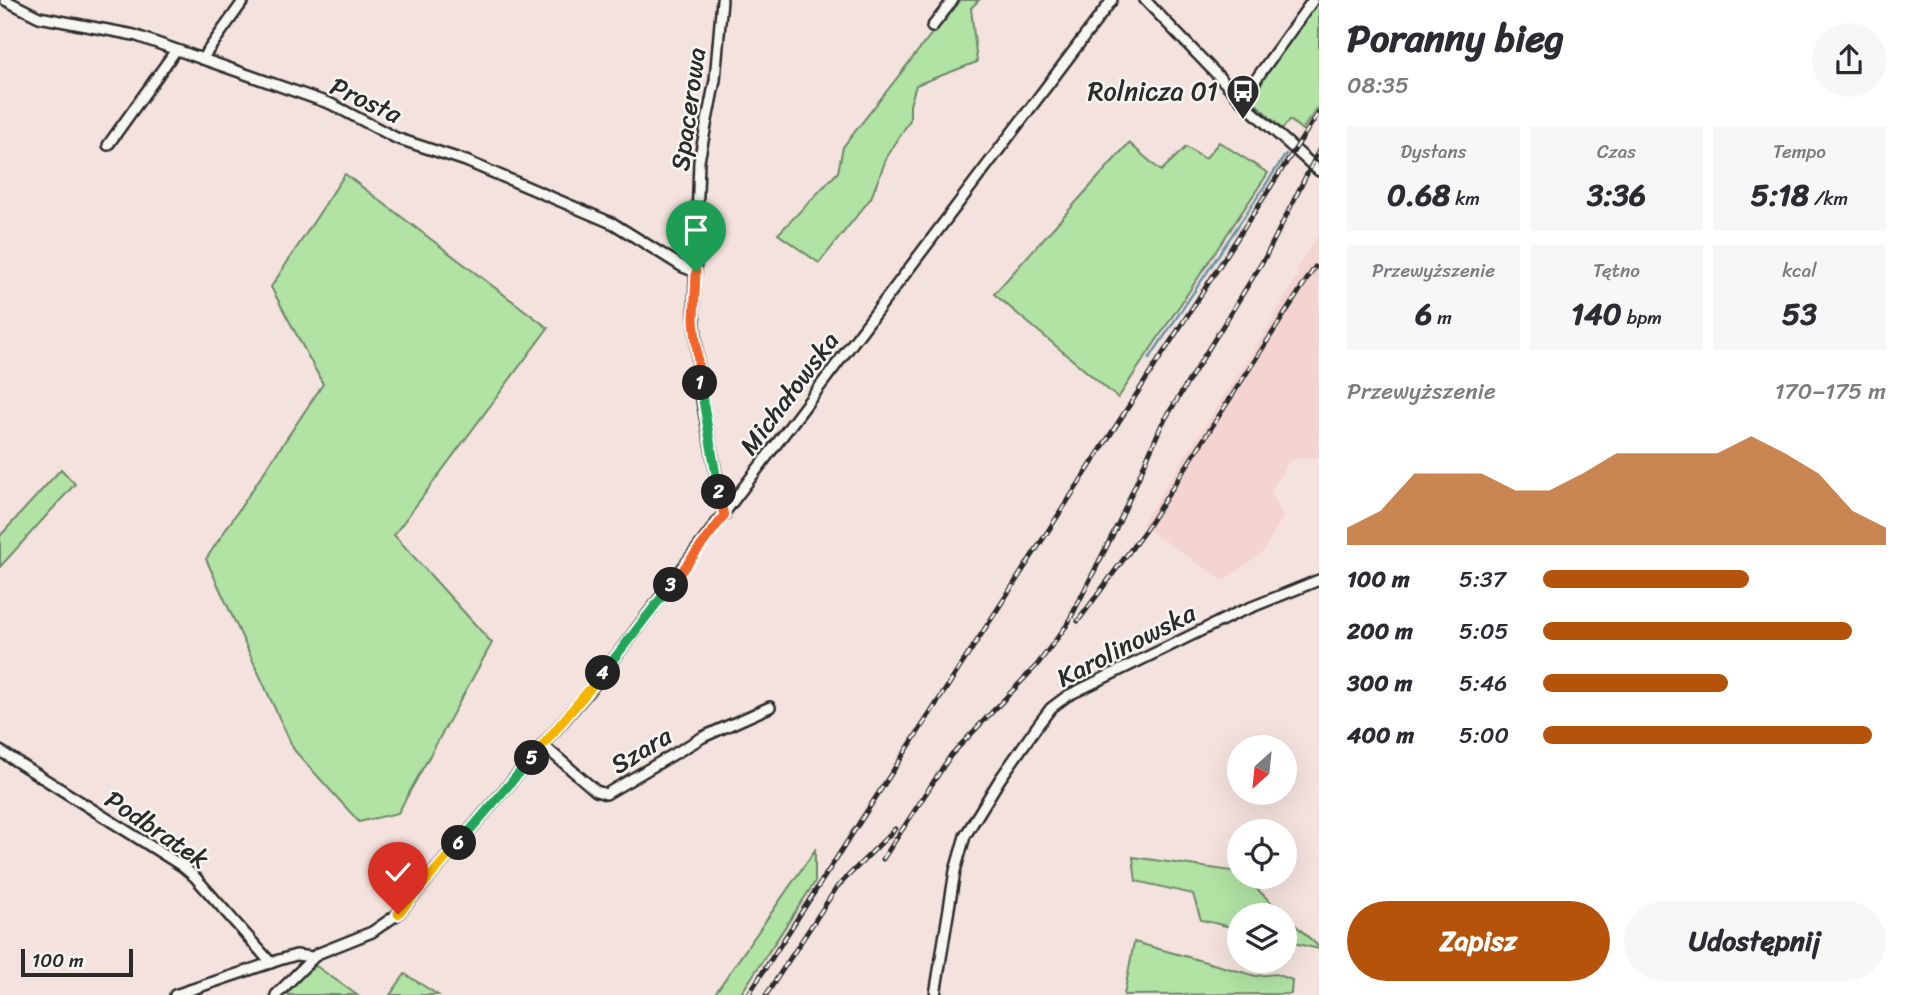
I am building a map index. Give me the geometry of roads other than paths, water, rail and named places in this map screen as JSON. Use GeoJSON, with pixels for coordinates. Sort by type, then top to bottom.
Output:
{"type":"FeatureCollection","features":[{"type":"Feature","properties":{"kind":"street","name":"Prosta"},"geometry":{"type":"LineString","coordinates":[[5,0],[39,17],[111,29],[331,104],[396,138],[466,162],[580,208],[614,224],[683,267],[696,272]]}},
{"type":"Feature","properties":{"kind":"street"},"geometry":{"type":"LineString","coordinates":[[202,59],[244,0]]}},
{"type":"Feature","properties":{"kind":"street","name":"Spacerowa"},"geometry":{"type":"LineString","coordinates":[[722,0],[715,80],[699,161],[694,320],[700,390],[724,516]]}},
{"type":"Feature","properties":{"kind":"street"},"geometry":{"type":"LineString","coordinates":[[932,27],[953,0]]}},
{"type":"Feature","properties":{"kind":"street","name":"Michałowska"},"geometry":{"type":"LineString","coordinates":[[276,995],[312,957],[372,932],[398,914],[543,745],[594,684],[724,516],[1112,0]]}},
{"type":"Feature","properties":{"kind":"street"},"geometry":{"type":"LineString","coordinates":[[1145,0],[1241,100],[1319,171]]}},
{"type":"Feature","properties":{"kind":"street"},"geometry":{"type":"LineString","coordinates":[[1241,100],[1313,0]]}},
{"type":"Feature","properties":{"kind":"street"},"geometry":{"type":"LineString","coordinates":[[108,145],[176,50]]}},
{"type":"Feature","properties":{"kind":"street","name":"Karolinowska"},"geometry":{"type":"LineString","coordinates":[[935,995],[955,871],[965,836],[1000,779],[1051,708],[1067,696],[1237,613],[1319,580]]}},
{"type":"Feature","properties":{"kind":"street","name":"Szara"},"geometry":{"type":"LineString","coordinates":[[543,745],[596,791],[606,794],[703,737],[770,707]]}},
{"type":"Feature","properties":{"kind":"street","name":"Podbratek"},"geometry":{"type":"LineString","coordinates":[[0,751],[182,866],[271,962]]}},
{"type":"Feature","properties":{"kind":"street"},"geometry":{"type":"LineString","coordinates":[[175,995],[271,962],[296,956],[312,957]]}},
{"type":"Feature","properties":{"kind":"waterway"},"geometry":{"type":"LineString","coordinates":[[1149,359],[1286,154]]}},
{"type":"Feature","properties":{"kind":"railway"},"geometry":{"type":"LineString","coordinates":[[748,995],[1319,112]]}},
{"type":"Feature","properties":{"kind":"railway"},"geometry":{"type":"LineString","coordinates":[[883,859],[951,755],[1037,665],[1067,625],[1120,520],[1162,424],[1266,256],[1319,150]]}},
{"type":"Feature","properties":{"kind":"railway"},"geometry":{"type":"LineString","coordinates":[[1078,621],[1146,529],[1315,267]]}},
{"type":"Feature","properties":{"kind":"railway"},"geometry":{"type":"LineString","coordinates":[[766,995],[837,887],[895,829]]}},
{"type":"Feature","properties":{"kind":"place","name":"Rolnicza 01"},"geometry":{"type":"Point","coordinates":[1243,121]}}]}
